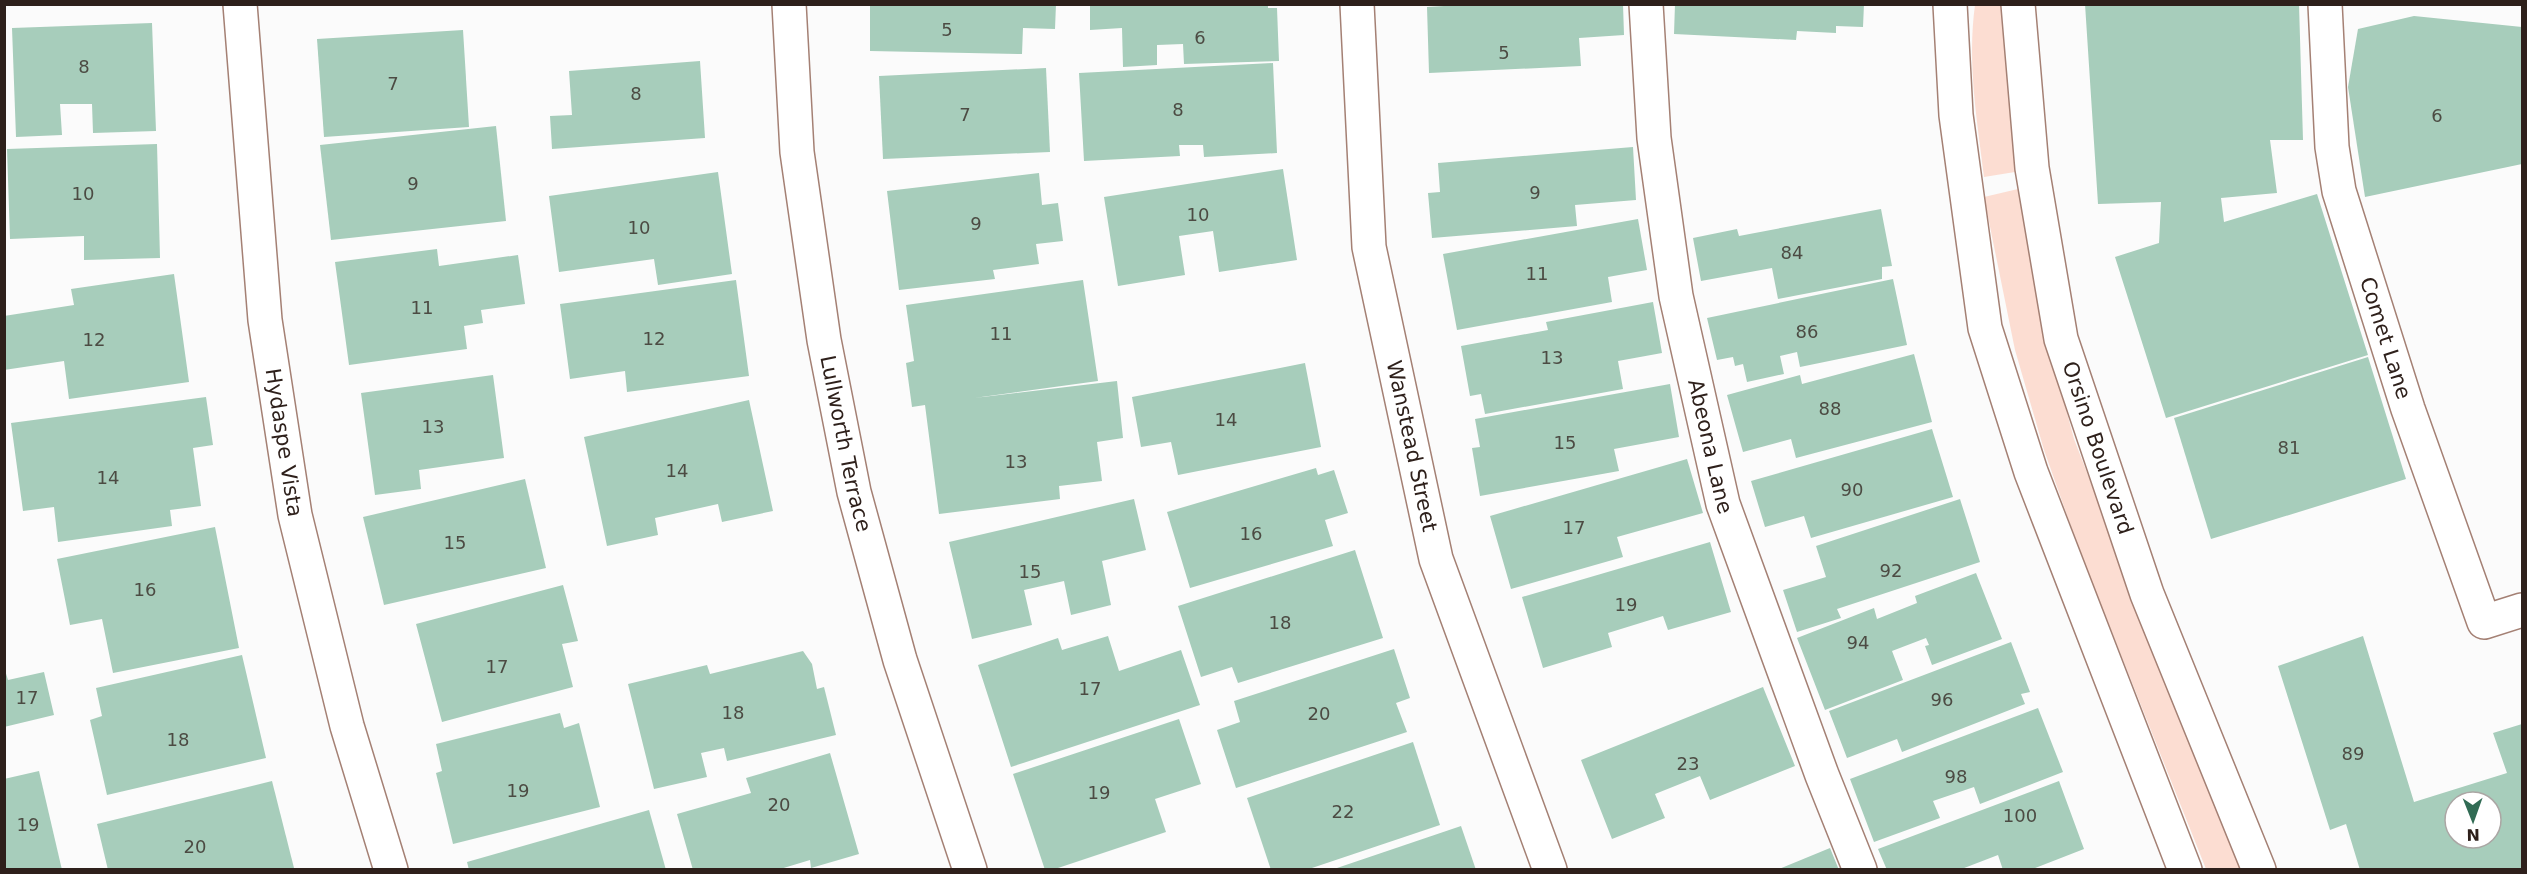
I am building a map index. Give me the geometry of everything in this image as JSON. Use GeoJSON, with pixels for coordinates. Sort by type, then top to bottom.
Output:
{"type":"FeatureCollection","features":[{"type":"Feature","properties":{"kind":"street","name":"Hydaspe Vista"},"geometry":{"type":"LineString","coordinates":[[240,4],[265,320],[295,515],[347,726],[391,870]]}},
{"type":"Feature","properties":{"kind":"street","name":"Lullworth Terrace"},"geometry":{"type":"LineString","coordinates":[[789,4],[798,152],[824,340],[854,492],[900,660],[970,870]]}},
{"type":"Feature","properties":{"kind":"street","name":"Wanstead Street"},"geometry":{"type":"LineString","coordinates":[[1357,4],[1370,247],[1436,559],[1550,870]]}},
{"type":"Feature","properties":{"kind":"street","name":"Abeona Lane"},"geometry":{"type":"LineString","coordinates":[[1646,4],[1654,138],[1676,296],[1723,504],[1822,775],[1860,870]]}},
{"type":"Feature","properties":{"kind":"street"},"geometry":{"type":"LineString","coordinates":[[1950,4],[1956,114],[1985,328],[2031,472],[2185,870]]}},
{"type":"Feature","properties":{"kind":"street","name":"Orsino Boulevard"},"geometry":{"type":"LineString","coordinates":[[2018,4],[2032,168],[2061,339],[2147,594],[2259,870]]}},
{"type":"Feature","properties":{"kind":"street","name":"Comet Lane"},"geometry":{"type":"LineString","coordinates":[[2325,4],[2332,147],[2339,191],[2405,398],[2484,622],[2523,610]]}},
{"type":"Feature","properties":{"kind":"shaded area"},"geometry":{"type":"Polygon","coordinates":[[[1975,5],[2002,5],[2015,172],[1984,177],[1972,70],[1975,5]]]}},
{"type":"Feature","properties":{"kind":"shaded area"},"geometry":{"type":"Polygon","coordinates":[[[2018,189],[2046,335],[2074,439],[2240,869],[2206,869],[2079,549],[2044,450],[2015,350],[1984,197],[2018,189]]]}},
{"type":"Feature","properties":{"kind":"building"},"geometry":{"type":"Polygon","coordinates":[[[870,4],[1056,4],[1055,29],[1023,28],[1022,54],[870,51],[870,4]]]}},
{"type":"Feature","properties":{"kind":"building"},"geometry":{"type":"Polygon","coordinates":[[[1090,4],[1268,4],[1268,8],[1277,8],[1279,61],[1184,64],[1183,44],[1157,45],[1157,65],[1123,67],[1122,28],[1090,30],[1090,4]]]}},
{"type":"Feature","properties":{"kind":"building"},"geometry":{"type":"Polygon","coordinates":[[[1478,4],[1623,4],[1624,35],[1579,38],[1581,66],[1429,73],[1427,7],[1478,4]]]}},
{"type":"Feature","properties":{"kind":"building"},"geometry":{"type":"Polygon","coordinates":[[[1675,4],[1864,4],[1863,27],[1836,26],[1836,33],[1797,31],[1796,40],[1674,34],[1675,4]]]}},
{"type":"Feature","properties":{"kind":"building"},"geometry":{"type":"Polygon","coordinates":[[[2085,4],[2299,4],[2303,140],[2270,140],[2277,193],[2221,198],[2224,222],[2317,194],[2368,355],[2166,418],[2115,257],[2159,243],[2161,202],[2098,204],[2085,4]]]}},
{"type":"Feature","properties":{"kind":"building"},"geometry":{"type":"Polygon","coordinates":[[[2414,16],[2522,27],[2522,164],[2365,197],[2348,87],[2358,29],[2414,16]]]}},
{"type":"Feature","properties":{"kind":"building"},"geometry":{"type":"Polygon","coordinates":[[[152,23],[156,131],[93,133],[92,104],[60,104],[62,135],[16,137],[12,28],[152,23]]]}},
{"type":"Feature","properties":{"kind":"building"},"geometry":{"type":"Polygon","coordinates":[[[463,30],[469,127],[324,137],[317,39],[463,30]]]}},
{"type":"Feature","properties":{"kind":"building"},"geometry":{"type":"Polygon","coordinates":[[[700,61],[705,138],[552,149],[550,116],[572,115],[569,71],[700,61]]]}},
{"type":"Feature","properties":{"kind":"building"},"geometry":{"type":"Polygon","coordinates":[[[1273,63],[1277,153],[1204,157],[1203,145],[1179,145],[1180,156],[1084,161],[1079,73],[1273,63]]]}},
{"type":"Feature","properties":{"kind":"building"},"geometry":{"type":"Polygon","coordinates":[[[1046,68],[1050,152],[883,159],[879,76],[1046,68]]]}},
{"type":"Feature","properties":{"kind":"building"},"geometry":{"type":"Polygon","coordinates":[[[496,126],[506,221],[331,240],[320,145],[496,126]]]}},
{"type":"Feature","properties":{"kind":"building"},"geometry":{"type":"Polygon","coordinates":[[[157,144],[160,258],[84,260],[84,236],[10,239],[7,149],[157,144]]]}},
{"type":"Feature","properties":{"kind":"building"},"geometry":{"type":"Polygon","coordinates":[[[1633,147],[1636,200],[1575,205],[1577,226],[1432,238],[1428,193],[1440,192],[1438,163],[1633,147]]]}},
{"type":"Feature","properties":{"kind":"building"},"geometry":{"type":"Polygon","coordinates":[[[1283,169],[1297,260],[1219,272],[1213,231],[1179,236],[1185,275],[1118,286],[1104,197],[1283,169]]]}},
{"type":"Feature","properties":{"kind":"building"},"geometry":{"type":"Polygon","coordinates":[[[718,172],[732,274],[658,285],[654,259],[559,272],[549,196],[718,172]]]}},
{"type":"Feature","properties":{"kind":"building"},"geometry":{"type":"Polygon","coordinates":[[[1039,173],[1042,205],[1058,203],[1063,241],[1036,244],[1039,264],[993,270],[995,279],[899,290],[887,191],[1039,173]]]}},
{"type":"Feature","properties":{"kind":"building"},"geometry":{"type":"Polygon","coordinates":[[[1881,209],[1892,266],[1882,267],[1882,279],[1778,299],[1772,268],[1701,281],[1693,238],[1737,229],[1739,236],[1881,209]]]}},
{"type":"Feature","properties":{"kind":"building"},"geometry":{"type":"Polygon","coordinates":[[[1638,219],[1647,270],[1608,277],[1612,302],[1457,330],[1443,254],[1638,219]]]}},
{"type":"Feature","properties":{"kind":"building"},"geometry":{"type":"Polygon","coordinates":[[[437,249],[439,266],[518,255],[525,304],[481,310],[483,323],[464,326],[467,349],[349,365],[335,262],[437,249]]]}},
{"type":"Feature","properties":{"kind":"building"},"geometry":{"type":"Polygon","coordinates":[[[174,274],[189,382],[69,399],[64,361],[4,370],[4,316],[74,305],[71,289],[174,274]]]}},
{"type":"Feature","properties":{"kind":"building"},"geometry":{"type":"Polygon","coordinates":[[[1893,279],[1907,345],[1800,367],[1797,352],[1780,356],[1784,374],[1747,382],[1743,364],[1735,366],[1733,357],[1717,360],[1707,318],[1893,279]]]}},
{"type":"Feature","properties":{"kind":"building"},"geometry":{"type":"Polygon","coordinates":[[[736,280],[749,376],[627,392],[625,371],[570,379],[560,304],[736,280]]]}},
{"type":"Feature","properties":{"kind":"building"},"geometry":{"type":"Polygon","coordinates":[[[1083,280],[1098,381],[974,398],[1117,381],[1123,438],[1097,442],[1102,481],[1059,486],[1060,499],[939,514],[925,405],[912,407],[906,363],[914,361],[906,305],[1083,280]]]}},
{"type":"Feature","properties":{"kind":"building"},"geometry":{"type":"Polygon","coordinates":[[[1653,302],[1662,353],[1618,361],[1623,389],[1485,414],[1481,394],[1470,396],[1461,346],[1548,330],[1546,322],[1653,302]]]}},
{"type":"Feature","properties":{"kind":"building"},"geometry":{"type":"Polygon","coordinates":[[[1914,354],[1932,422],[1796,458],[1791,439],[1743,452],[1727,395],[1800,375],[1802,384],[1914,354]]]}},
{"type":"Feature","properties":{"kind":"building"},"geometry":{"type":"Polygon","coordinates":[[[2368,357],[2406,479],[2211,539],[2174,418],[2368,357]]]}},
{"type":"Feature","properties":{"kind":"building"},"geometry":{"type":"Polygon","coordinates":[[[1305,363],[1321,447],[1178,475],[1171,442],[1141,447],[1132,397],[1305,363]]]}},
{"type":"Feature","properties":{"kind":"building"},"geometry":{"type":"Polygon","coordinates":[[[493,375],[504,458],[419,470],[421,489],[375,495],[361,393],[493,375]]]}},
{"type":"Feature","properties":{"kind":"building"},"geometry":{"type":"Polygon","coordinates":[[[1670,384],[1679,437],[1614,449],[1619,471],[1480,496],[1472,448],[1480,447],[1475,419],[1670,384]]]}},
{"type":"Feature","properties":{"kind":"building"},"geometry":{"type":"Polygon","coordinates":[[[206,397],[213,445],[193,448],[201,506],[170,510],[172,526],[58,542],[54,507],[23,511],[11,423],[206,397]]]}},
{"type":"Feature","properties":{"kind":"building"},"geometry":{"type":"Polygon","coordinates":[[[749,400],[773,511],[722,522],[718,504],[655,518],[658,535],[607,546],[584,437],[749,400]]]}},
{"type":"Feature","properties":{"kind":"building"},"geometry":{"type":"Polygon","coordinates":[[[1932,429],[1953,497],[1811,538],[1804,516],[1765,527],[1751,481],[1932,429]]]}},
{"type":"Feature","properties":{"kind":"building"},"geometry":{"type":"Polygon","coordinates":[[[1687,459],[1703,513],[1617,537],[1623,557],[1511,589],[1490,516],[1687,459]]]}},
{"type":"Feature","properties":{"kind":"building"},"geometry":{"type":"Polygon","coordinates":[[[1316,468],[1318,475],[1334,470],[1348,513],[1325,520],[1333,546],[1190,588],[1167,512],[1316,468]]]}},
{"type":"Feature","properties":{"kind":"building"},"geometry":{"type":"Polygon","coordinates":[[[525,479],[546,568],[384,605],[363,517],[525,479]]]}},
{"type":"Feature","properties":{"kind":"building"},"geometry":{"type":"Polygon","coordinates":[[[1134,499],[1146,550],[1102,561],[1111,605],[1071,615],[1064,581],[1024,590],[1032,625],[972,639],[949,542],[1134,499]]]}},
{"type":"Feature","properties":{"kind":"building"},"geometry":{"type":"Polygon","coordinates":[[[1960,499],[1980,562],[1837,609],[1841,618],[1797,632],[1783,590],[1826,577],[1816,546],[1960,499]]]}},
{"type":"Feature","properties":{"kind":"building"},"geometry":{"type":"Polygon","coordinates":[[[215,527],[239,648],[113,673],[102,619],[70,625],[57,559],[215,527]]]}},
{"type":"Feature","properties":{"kind":"building"},"geometry":{"type":"Polygon","coordinates":[[[1710,542],[1731,612],[1668,630],[1663,616],[1608,633],[1612,647],[1543,668],[1522,597],[1710,542]]]}},
{"type":"Feature","properties":{"kind":"building"},"geometry":{"type":"Polygon","coordinates":[[[1355,550],[1383,638],[1238,683],[1232,667],[1201,677],[1178,606],[1355,550]]]}},
{"type":"Feature","properties":{"kind":"building"},"geometry":{"type":"Polygon","coordinates":[[[1976,573],[2002,639],[1932,665],[1925,646],[1929,645],[1926,638],[1892,651],[1903,680],[1825,710],[1797,638],[1874,608],[1877,619],[1917,603],[1915,596],[1976,573]]]}},
{"type":"Feature","properties":{"kind":"building"},"geometry":{"type":"Polygon","coordinates":[[[563,585],[578,641],[562,644],[573,687],[442,722],[416,624],[563,585]]]}},
{"type":"Feature","properties":{"kind":"building"},"geometry":{"type":"Polygon","coordinates":[[[1108,636],[1119,671],[1181,650],[1200,705],[1011,767],[978,665],[1058,638],[1062,650],[1108,636]]]}},
{"type":"Feature","properties":{"kind":"building"},"geometry":{"type":"Polygon","coordinates":[[[2363,636],[2414,802],[2443,793],[2443,850],[2503,850],[2503,790],[2452,790],[2507,773],[2493,733],[2522,724],[2522,870],[2360,870],[2346,824],[2330,830],[2278,666],[2363,636]]]}},
{"type":"Feature","properties":{"kind":"building"},"geometry":{"type":"Polygon","coordinates":[[[2011,642],[2030,692],[2021,694],[2025,704],[1902,752],[1897,739],[1847,758],[1829,711],[2011,642]]]}},
{"type":"Feature","properties":{"kind":"building"},"geometry":{"type":"Polygon","coordinates":[[[1394,649],[1410,698],[1396,703],[1407,732],[1236,788],[1217,730],[1240,722],[1234,701],[1394,649]]]}},
{"type":"Feature","properties":{"kind":"building"},"geometry":{"type":"Polygon","coordinates":[[[803,651],[812,664],[817,689],[824,687],[836,735],[727,761],[724,748],[701,753],[707,777],[654,789],[628,684],[707,665],[710,674],[803,651]]]}},
{"type":"Feature","properties":{"kind":"building"},"geometry":{"type":"Polygon","coordinates":[[[242,655],[266,758],[107,795],[90,720],[102,716],[96,688],[242,655]]]}},
{"type":"Feature","properties":{"kind":"building"},"geometry":{"type":"Polygon","coordinates":[[[4,667],[8,680],[44,672],[54,715],[4,727],[4,667]]]}},
{"type":"Feature","properties":{"kind":"building"},"geometry":{"type":"Polygon","coordinates":[[[1763,687],[1795,766],[1710,800],[1700,776],[1655,794],[1665,818],[1612,839],[1581,760],[1763,687]]]}},
{"type":"Feature","properties":{"kind":"building"},"geometry":{"type":"Polygon","coordinates":[[[2038,708],[2063,772],[1980,804],[1974,787],[1933,801],[1940,818],[1874,842],[1850,779],[2038,708]]]}},
{"type":"Feature","properties":{"kind":"building"},"geometry":{"type":"Polygon","coordinates":[[[560,713],[564,728],[579,723],[600,807],[453,844],[436,773],[442,771],[436,744],[560,713]]]}},
{"type":"Feature","properties":{"kind":"building"},"geometry":{"type":"Polygon","coordinates":[[[1179,719],[1201,784],[1155,799],[1166,832],[1052,870],[1045,870],[1013,774],[1179,719]]]}},
{"type":"Feature","properties":{"kind":"building"},"geometry":{"type":"Polygon","coordinates":[[[1413,742],[1440,825],[1306,870],[1271,870],[1247,798],[1413,742]]]}},
{"type":"Feature","properties":{"kind":"building"},"geometry":{"type":"Polygon","coordinates":[[[830,753],[859,854],[811,868],[810,860],[777,870],[693,870],[677,814],[751,793],[746,778],[830,753]]]}},
{"type":"Feature","properties":{"kind":"building"},"geometry":{"type":"Polygon","coordinates":[[[39,771],[62,870],[4,870],[4,779],[39,771]]]}},
{"type":"Feature","properties":{"kind":"building"},"geometry":{"type":"Polygon","coordinates":[[[272,781],[294,868],[108,870],[97,824],[272,781]]]}},
{"type":"Feature","properties":{"kind":"building"},"geometry":{"type":"Polygon","coordinates":[[[2059,781],[2084,849],[2030,870],[2003,870],[1998,855],[1959,870],[1887,870],[1878,849],[2059,781]]]}},
{"type":"Feature","properties":{"kind":"building"},"geometry":{"type":"Polygon","coordinates":[[[649,810],[666,870],[469,870],[467,862],[649,810]]]}},
{"type":"Feature","properties":{"kind":"building"},"geometry":{"type":"Polygon","coordinates":[[[1461,826],[1476,870],[1334,870],[1334,869],[1461,826]]]}},
{"type":"Feature","properties":{"kind":"building"},"geometry":{"type":"Polygon","coordinates":[[[1830,848],[1839,870],[1779,870],[1779,869],[1830,848]]]}}]}
